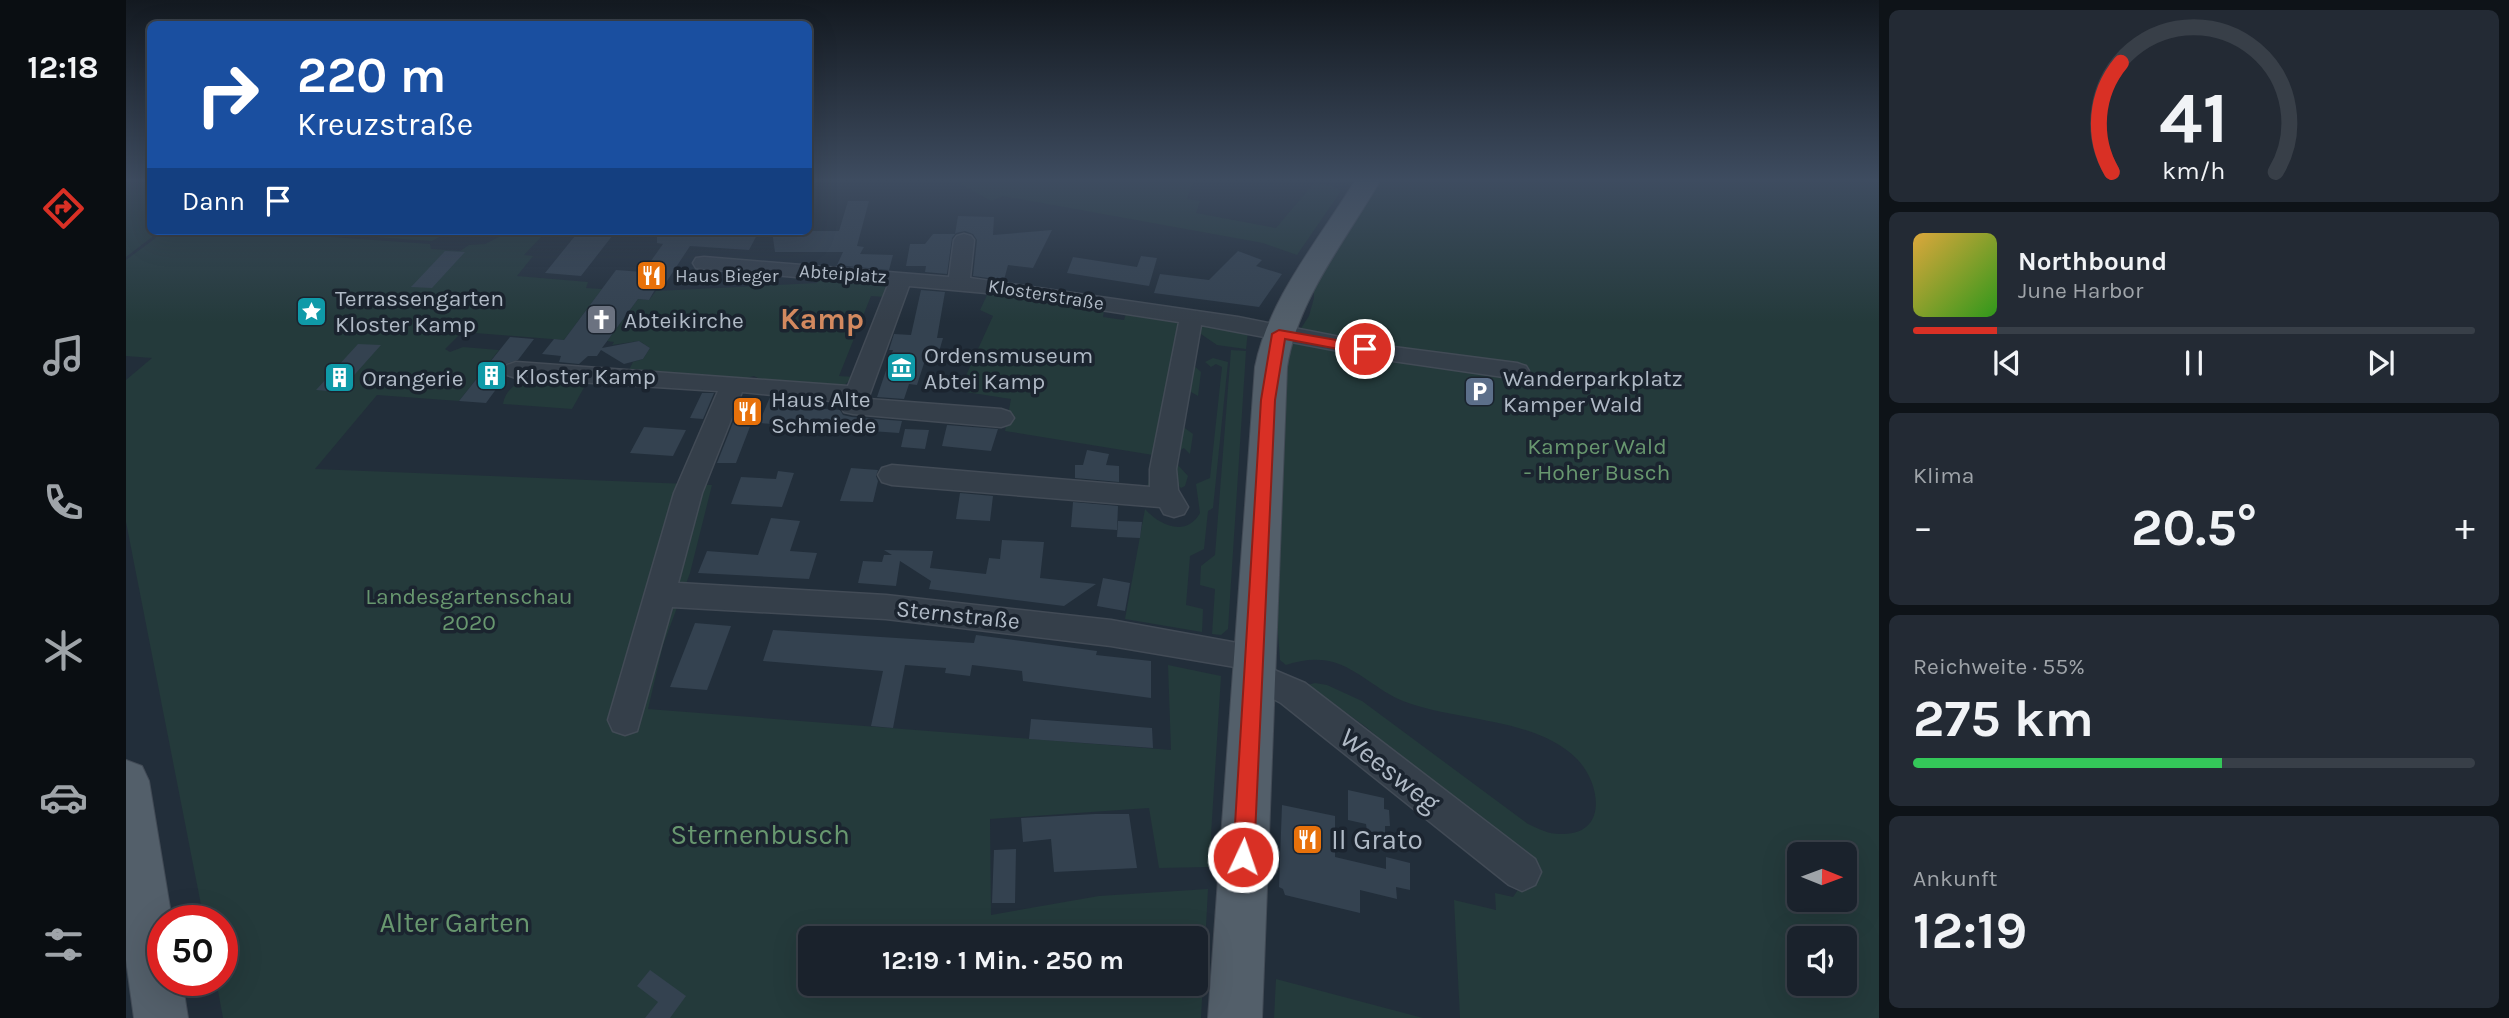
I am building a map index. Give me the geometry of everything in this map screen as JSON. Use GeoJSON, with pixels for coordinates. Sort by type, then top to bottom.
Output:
{"type":"FeatureCollection","features":[{"type":"Feature","properties":{"kind":"main road"},"geometry":{"type":"LineString","coordinates":[[1236,1018],[1268,400],[1279,334],[1310,269],[1338,227]]}},
{"type":"Feature","properties":{"kind":"main road"},"geometry":{"type":"LineString","coordinates":[[126,781],[161,1018]]}},
{"type":"Feature","properties":{"kind":"street"},"geometry":{"type":"LineString","coordinates":[[958,283],[964,240]]}},
{"type":"Feature","properties":{"kind":"street","name":"Abteiplatz"},"geometry":{"type":"LineString","coordinates":[[704,263],[901,279],[858,395]]}},
{"type":"Feature","properties":{"kind":"street","name":"Klosterstraße"},"geometry":{"type":"LineString","coordinates":[[901,279],[958,283],[1191,317],[1386,353],[1517,371]]}},
{"type":"Feature","properties":{"kind":"street"},"geometry":{"type":"LineString","coordinates":[[892,475],[1171,502],[1163,479],[1163,469],[1191,317]]}},
{"type":"Feature","properties":{"kind":"street"},"geometry":{"type":"LineString","coordinates":[[516,370],[858,395],[853,406],[1001,418]]}},
{"type":"Feature","properties":{"kind":"street"},"geometry":{"type":"LineString","coordinates":[[625,720],[688,493],[733,384]]}},
{"type":"Feature","properties":{"kind":"street","name":"Sternstraße"},"geometry":{"type":"LineString","coordinates":[[659,594],[900,609],[1111,633],[1254,667]]}},
{"type":"Feature","properties":{"kind":"street","name":"Weesweg"},"geometry":{"type":"LineString","coordinates":[[1254,667],[1293,693],[1522,872]]}},
{"type":"Feature","properties":{"kind":"green space"},"geometry":{"type":"Polygon","coordinates":[[[126,227],[147,227],[147,235],[155,235],[126,257],[126,227]]]}},
{"type":"Feature","properties":{"kind":"green space"},"geometry":{"type":"Polygon","coordinates":[[[1172,227],[1317,227],[1297,255],[1263,243],[1172,227]]]}},
{"type":"Feature","properties":{"kind":"green space","name":"Kamper Wald - Hoher Busch"},"geometry":{"type":"Polygon","coordinates":[[[1336,227],[1879,227],[1879,1018],[1460,1018],[1454,900],[1496,910],[1495,893],[1513,897],[1531,871],[1366,727],[1307,685],[1327,685],[1362,701],[1528,824],[1545,831],[1563,834],[1578,832],[1588,826],[1594,816],[1595,793],[1591,780],[1577,759],[1560,745],[1540,735],[1403,701],[1333,662],[1310,660],[1286,665],[1280,660],[1277,620],[1287,359],[1294,339],[1309,316],[1314,298],[1314,280],[1336,227]]]}},
{"type":"Feature","properties":{"kind":"green space"},"geometry":{"type":"Polygon","coordinates":[[[160,235],[304,235],[430,244],[431,249],[460,251],[469,245],[485,244],[503,235],[543,235],[524,255],[533,256],[517,276],[588,282],[586,288],[602,289],[564,340],[462,332],[445,349],[450,352],[463,347],[499,350],[459,401],[377,395],[315,469],[712,485],[690,573],[663,645],[648,709],[1171,750],[1168,665],[1221,676],[1209,867],[1159,868],[1149,808],[990,819],[991,915],[1099,896],[1208,889],[1206,926],[798,926],[798,996],[1202,996],[1201,1018],[223,1018],[219,996],[238,996],[238,905],[201,905],[126,522],[126,380],[152,358],[126,356],[126,260],[160,235]]]}},
{"type":"Feature","properties":{"kind":"green space"},"geometry":{"type":"Polygon","coordinates":[[[346,235],[443,235],[432,241],[346,235]]]}},
{"type":"Feature","properties":{"kind":"green space"},"geometry":{"type":"Polygon","coordinates":[[[819,277],[889,284],[885,297],[871,296],[839,376],[854,377],[843,386],[768,383],[754,376],[735,381],[627,374],[633,362],[643,359],[650,348],[639,341],[612,345],[614,342],[607,341],[638,299],[649,300],[656,291],[817,283],[819,277]]]}},
{"type":"Feature","properties":{"kind":"green space"},"geometry":{"type":"Polygon","coordinates":[[[989,291],[1099,307],[1104,311],[1103,317],[1124,320],[1127,311],[1179,322],[1152,489],[1147,488],[1153,455],[1005,431],[1011,399],[959,391],[993,316],[980,310],[989,291]]]}},
{"type":"Feature","properties":{"kind":"green space"},"geometry":{"type":"Polygon","coordinates":[[[1208,325],[1248,331],[1246,349],[1217,345],[1198,332],[1200,328],[1208,325]]]}},
{"type":"Feature","properties":{"kind":"green space"},"geometry":{"type":"Polygon","coordinates":[[[1231,350],[1246,351],[1228,629],[1221,635],[1212,634],[1215,589],[1200,585],[1201,566],[1215,555],[1231,350]]]}},
{"type":"Feature","properties":{"kind":"green space"},"geometry":{"type":"Polygon","coordinates":[[[1213,358],[1228,362],[1213,508],[1208,511],[1204,549],[1190,556],[1186,605],[1203,609],[1202,632],[1125,619],[1145,509],[1165,524],[1180,527],[1194,521],[1200,513],[1196,484],[1210,478],[1222,367],[1216,364],[1211,367],[1205,362],[1213,358]]]}},
{"type":"Feature","properties":{"kind":"green space"},"geometry":{"type":"Polygon","coordinates":[[[1193,365],[1201,372],[1198,396],[1191,392],[1187,394],[1182,426],[1193,434],[1190,454],[1184,448],[1179,451],[1177,464],[1188,476],[1185,486],[1181,488],[1171,477],[1170,467],[1181,396],[1192,377],[1193,365]]]}},
{"type":"Feature","properties":{"kind":"green space"},"geometry":{"type":"Polygon","coordinates":[[[551,372],[591,375],[572,409],[503,404],[505,396],[515,385],[551,372]]]}},
{"type":"Feature","properties":{"kind":"green space"},"geometry":{"type":"Polygon","coordinates":[[[1276,979],[1423,1018],[1274,1018],[1276,979]]]}},
{"type":"Feature","properties":{"kind":"building"},"geometry":{"type":"Polygon","coordinates":[[[840,227],[862,227],[857,246],[864,247],[860,254],[893,255],[889,270],[837,265],[843,252],[775,252],[773,235],[812,235],[812,231],[839,231],[840,227]]]}},
{"type":"Feature","properties":{"kind":"building"},"geometry":{"type":"Polygon","coordinates":[[[956,227],[993,227],[993,235],[1052,230],[1033,268],[1008,265],[1004,280],[973,276],[977,240],[973,234],[965,231],[956,233],[952,238],[947,274],[925,272],[926,266],[906,266],[910,244],[925,244],[933,234],[955,234],[956,227]]]}},
{"type":"Feature","properties":{"kind":"building"},"geometry":{"type":"Polygon","coordinates":[[[576,235],[613,235],[581,276],[545,273],[576,235]]]}},
{"type":"Feature","properties":{"kind":"building"},"geometry":{"type":"Polygon","coordinates":[[[657,235],[757,235],[749,250],[690,246],[663,287],[657,286],[649,300],[638,299],[602,348],[639,341],[650,348],[643,359],[624,364],[601,350],[597,356],[588,356],[579,364],[559,362],[561,356],[542,354],[554,339],[564,340],[616,270],[643,272],[663,244],[657,243],[657,235]]]}},
{"type":"Feature","properties":{"kind":"building"},"geometry":{"type":"Polygon","coordinates":[[[445,251],[465,252],[432,288],[411,287],[445,251]]]}},
{"type":"Feature","properties":{"kind":"building"},"geometry":{"type":"Polygon","coordinates":[[[1238,251],[1262,260],[1256,266],[1282,274],[1259,307],[1154,293],[1160,274],[1209,280],[1238,251]]]}},
{"type":"Feature","properties":{"kind":"building"},"geometry":{"type":"Polygon","coordinates":[[[1141,256],[1157,258],[1149,286],[1067,273],[1073,257],[1137,267],[1141,256]]]}},
{"type":"Feature","properties":{"kind":"building"},"geometry":{"type":"Polygon","coordinates":[[[921,290],[945,292],[937,338],[943,338],[938,355],[927,354],[917,385],[909,384],[904,399],[877,397],[893,350],[889,350],[894,334],[911,335],[921,290]]]}},
{"type":"Feature","properties":{"kind":"building","name":"Kloster Kamp"},"geometry":{"type":"Polygon","coordinates":[[[510,337],[534,339],[518,360],[505,364],[502,371],[505,377],[486,403],[459,401],[510,337]]]}},
{"type":"Feature","properties":{"kind":"building","name":"Orangerie"},"geometry":{"type":"Polygon","coordinates":[[[358,344],[381,345],[339,392],[316,390],[358,344]]]}},
{"type":"Feature","properties":{"kind":"building"},"geometry":{"type":"Polygon","coordinates":[[[702,393],[714,393],[703,419],[690,418],[702,393]]]}},
{"type":"Feature","properties":{"kind":"building"},"geometry":{"type":"Polygon","coordinates":[[[770,397],[797,400],[794,407],[840,410],[843,415],[852,417],[902,421],[899,433],[759,423],[770,397]]]}},
{"type":"Feature","properties":{"kind":"building"},"geometry":{"type":"Polygon","coordinates":[[[738,410],[756,411],[736,463],[717,463],[738,410]]]}},
{"type":"Feature","properties":{"kind":"building"},"geometry":{"type":"Polygon","coordinates":[[[947,425],[998,429],[991,451],[942,446],[947,425]]]}},
{"type":"Feature","properties":{"kind":"building"},"geometry":{"type":"Polygon","coordinates":[[[644,427],[686,430],[673,456],[630,453],[644,427]]]}},
{"type":"Feature","properties":{"kind":"building"},"geometry":{"type":"Polygon","coordinates":[[[905,429],[929,430],[925,449],[901,447],[905,429]]]}},
{"type":"Feature","properties":{"kind":"building"},"geometry":{"type":"Polygon","coordinates":[[[1087,450],[1109,454],[1106,465],[1119,466],[1119,482],[1075,478],[1075,465],[1083,465],[1087,450]]]}},
{"type":"Feature","properties":{"kind":"building"},"geometry":{"type":"Polygon","coordinates":[[[851,468],[878,470],[873,502],[840,501],[851,468]]]}},
{"type":"Feature","properties":{"kind":"building"},"geometry":{"type":"Polygon","coordinates":[[[778,471],[794,473],[782,507],[731,504],[741,477],[776,479],[778,471]]]}},
{"type":"Feature","properties":{"kind":"building"},"geometry":{"type":"Polygon","coordinates":[[[960,493],[993,496],[990,521],[956,519],[960,493]]]}},
{"type":"Feature","properties":{"kind":"building"},"geometry":{"type":"Polygon","coordinates":[[[1073,502],[1118,506],[1117,530],[1071,527],[1073,502]]]}},
{"type":"Feature","properties":{"kind":"building"},"geometry":{"type":"Polygon","coordinates":[[[771,518],[800,521],[790,551],[817,553],[809,579],[698,573],[707,551],[758,555],[771,518]]]}},
{"type":"Feature","properties":{"kind":"building"},"geometry":{"type":"Polygon","coordinates":[[[1118,521],[1142,522],[1140,538],[1117,537],[1118,521]]]}},
{"type":"Feature","properties":{"kind":"building"},"geometry":{"type":"Polygon","coordinates":[[[1002,540],[1044,542],[1040,578],[1096,584],[1064,606],[929,589],[931,581],[900,561],[896,586],[858,583],[863,561],[882,562],[884,555],[892,555],[884,550],[933,551],[930,568],[986,574],[989,558],[1000,559],[1002,540]]]}},
{"type":"Feature","properties":{"kind":"building"},"geometry":{"type":"Polygon","coordinates":[[[1103,578],[1130,583],[1125,611],[1097,606],[1103,578]]]}},
{"type":"Feature","properties":{"kind":"building"},"geometry":{"type":"Polygon","coordinates":[[[695,623],[731,626],[707,690],[670,687],[695,623]]]}},
{"type":"Feature","properties":{"kind":"building"},"geometry":{"type":"Polygon","coordinates":[[[773,630],[974,643],[976,635],[1097,651],[1096,655],[1151,661],[1151,698],[1023,681],[1022,671],[972,665],[970,676],[945,673],[946,668],[905,665],[893,728],[871,726],[883,671],[763,661],[773,630]]]}},
{"type":"Feature","properties":{"kind":"building"},"geometry":{"type":"Polygon","coordinates":[[[1031,719],[1152,728],[1153,748],[1029,739],[1031,719]]]}},
{"type":"Feature","properties":{"kind":"building"},"geometry":{"type":"Polygon","coordinates":[[[1348,790],[1384,798],[1384,809],[1389,810],[1390,826],[1385,826],[1385,835],[1367,831],[1366,824],[1348,820],[1348,790]]]}},
{"type":"Feature","properties":{"kind":"building"},"geometry":{"type":"Polygon","coordinates":[[[1282,805],[1335,816],[1335,857],[1386,869],[1386,857],[1410,863],[1410,890],[1396,887],[1397,899],[1360,890],[1360,913],[1285,895],[1279,887],[1282,805]]]}},
{"type":"Feature","properties":{"kind":"building"},"geometry":{"type":"Polygon","coordinates":[[[1129,814],[1137,868],[1054,872],[1051,839],[1023,842],[1021,818],[1129,814]]]}},
{"type":"Feature","properties":{"kind":"building"},"geometry":{"type":"Polygon","coordinates":[[[1016,849],[1015,903],[992,903],[994,850],[1016,849]]]}},
{"type":"Feature","properties":{"kind":"building"},"geometry":{"type":"Polygon","coordinates":[[[650,970],[686,996],[670,1018],[645,1018],[658,1002],[637,986],[650,970]]]}},
{"type":"Feature","properties":{"kind":"place","name":"Haus Bieger"},"geometry":{"type":"Point","coordinates":[652,276]}},
{"type":"Feature","properties":{"kind":"place","name":"Terrassengarten Kloster Kamp"},"geometry":{"type":"Point","coordinates":[312,311]}},
{"type":"Feature","properties":{"kind":"place","name":"Abteikirche"},"geometry":{"type":"Point","coordinates":[601,320]}},
{"type":"Feature","properties":{"kind":"place","name":"Ordensmuseum Abtei Kamp"},"geometry":{"type":"Point","coordinates":[901,368]}},
{"type":"Feature","properties":{"kind":"place","name":"Kloster Kamp"},"geometry":{"type":"Point","coordinates":[492,376]}},
{"type":"Feature","properties":{"kind":"place","name":"Orangerie"},"geometry":{"type":"Point","coordinates":[339,378]}},
{"type":"Feature","properties":{"kind":"place","name":"Wanderparkplatz Kamper Wald"},"geometry":{"type":"Point","coordinates":[1480,391]}},
{"type":"Feature","properties":{"kind":"place","name":"Haus Alte Schmiede"},"geometry":{"type":"Point","coordinates":[748,412]}},
{"type":"Feature","properties":{"kind":"place","name":"Il Grato"},"geometry":{"type":"Point","coordinates":[1308,839]}},
{"type":"Feature","properties":{"kind":"district","name":"Kamp"},"geometry":{"type":"Point","coordinates":[822,319]}},
{"type":"Feature","properties":{"kind":"route"},"geometry":{"type":"LineString","coordinates":[[1243,857],[1268,400],[1279,334],[1365,349]]}},
{"type":"Feature","properties":{"kind":"park label","name":"Landesgartenschau 2020"},"geometry":{"type":"Point","coordinates":[469,609]}},
{"type":"Feature","properties":{"kind":"park label","name":"Sternenbusch"},"geometry":{"type":"Point","coordinates":[760,834]}},
{"type":"Feature","properties":{"kind":"park label","name":"Alter Garten"},"geometry":{"type":"Point","coordinates":[455,922]}}]}
